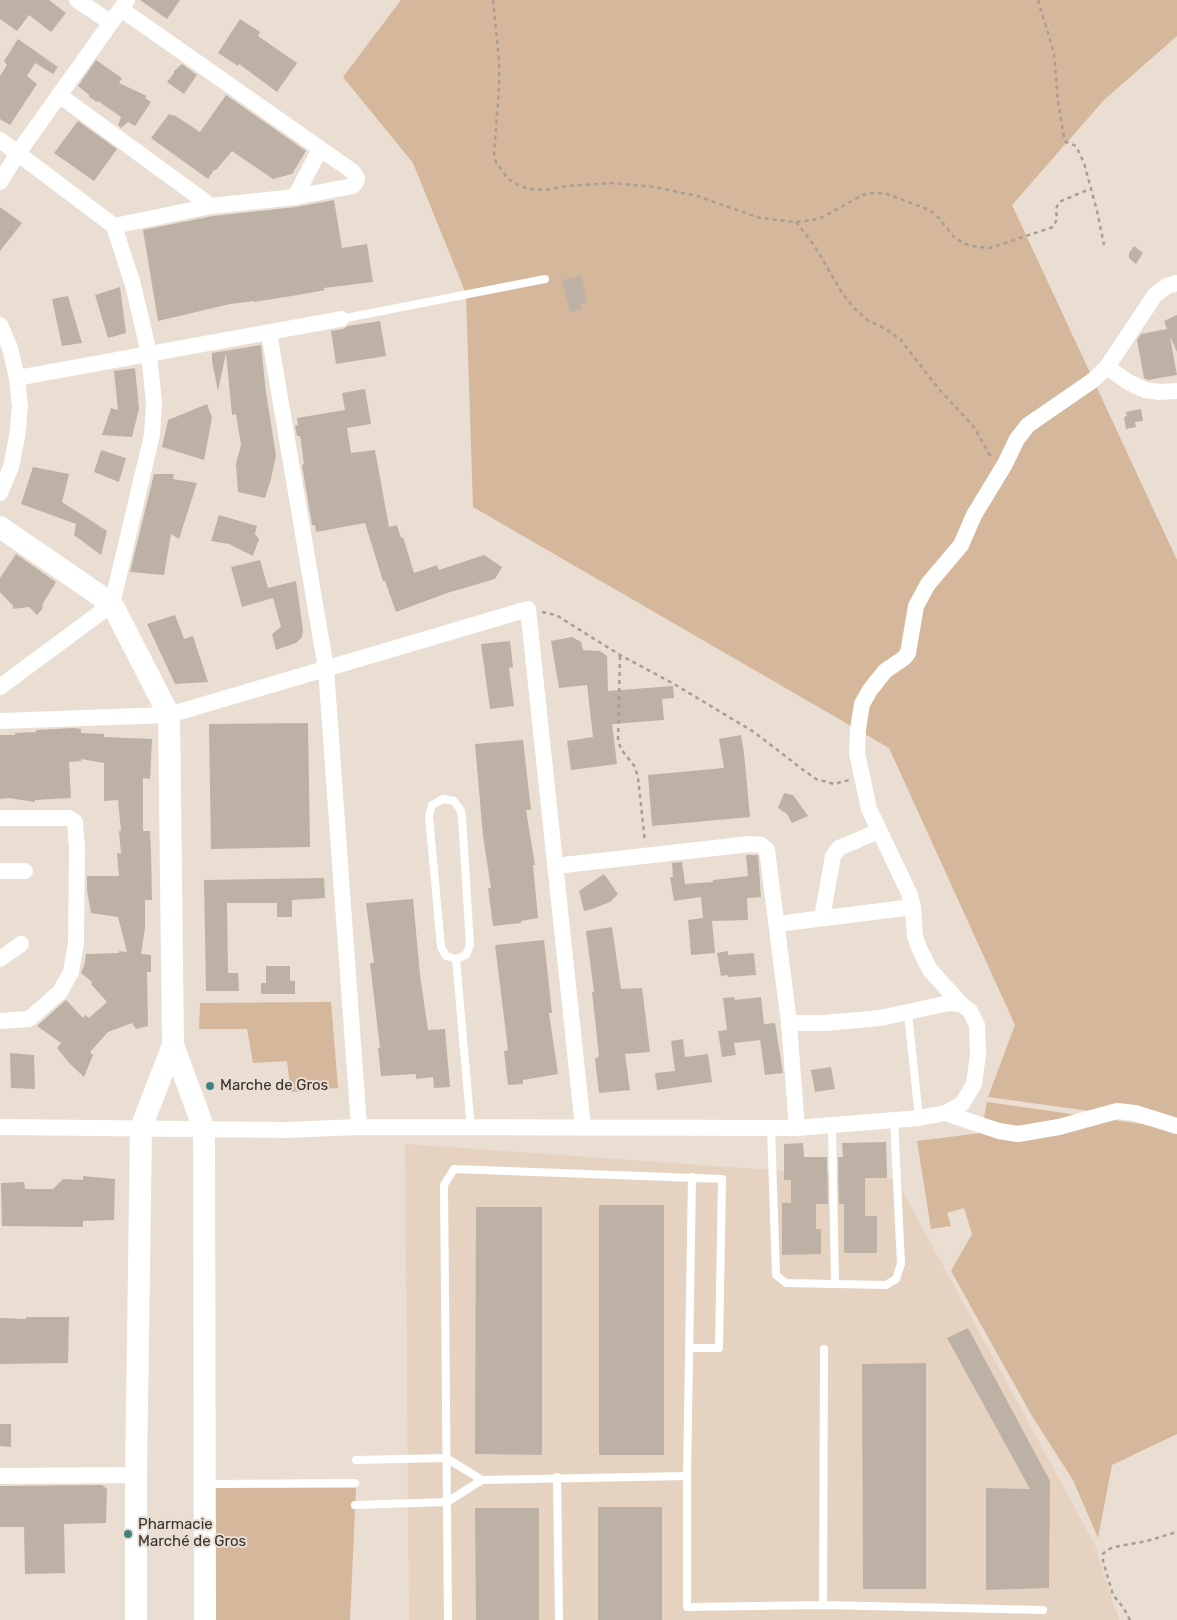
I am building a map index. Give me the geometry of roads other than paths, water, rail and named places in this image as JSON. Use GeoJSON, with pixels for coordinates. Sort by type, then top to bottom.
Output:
{"type":"FeatureCollection","features":[{"type":"Feature","properties":{"kind":"street"},"geometry":{"type":"LineString","coordinates":[[77,0],[110,22]]}},
{"type":"Feature","properties":{"kind":"street"},"geometry":{"type":"LineString","coordinates":[[0,182],[18,153],[124,5],[356,174],[356,182],[353,186],[295,197],[211,206],[114,226]]}},
{"type":"Feature","properties":{"kind":"street"},"geometry":{"type":"LineString","coordinates":[[59,95],[211,206]]}},
{"type":"Feature","properties":{"kind":"street"},"geometry":{"type":"LineString","coordinates":[[0,140],[114,226],[133,285],[149,354],[154,403],[152,436],[112,604],[0,687]]}},
{"type":"Feature","properties":{"kind":"street"},"geometry":{"type":"LineString","coordinates":[[295,197],[320,149]]}},
{"type":"Feature","properties":{"kind":"street"},"geometry":{"type":"LineString","coordinates":[[0,1128],[286,1130],[359,1127],[471,1129],[583,1127],[796,1128],[920,1118],[946,1112],[962,1104],[974,1084],[978,1054],[977,1025],[970,1011],[961,1004],[930,970],[919,948],[915,936],[913,907],[908,892],[878,831],[869,808],[857,753],[862,704],[885,671],[908,653],[916,606],[928,584],[962,545],[974,515],[1006,464],[1017,440],[1028,425],[1092,381],[1107,366],[1155,295],[1167,286],[1177,283]]}},
{"type":"Feature","properties":{"kind":"street"},"geometry":{"type":"LineString","coordinates":[[17,378],[341,319]]}},
{"type":"Feature","properties":{"kind":"street"},"geometry":{"type":"LineString","coordinates":[[0,325],[10,348],[17,378],[20,407],[11,467],[0,493]]}},
{"type":"Feature","properties":{"kind":"street"},"geometry":{"type":"LineString","coordinates":[[269,333],[326,669],[359,1127]]}},
{"type":"Feature","properties":{"kind":"street"},"geometry":{"type":"LineString","coordinates":[[1107,366],[1128,382],[1145,390],[1160,392],[1177,390]]}},
{"type":"Feature","properties":{"kind":"street"},"geometry":{"type":"LineString","coordinates":[[0,527],[112,604],[169,715],[173,1045],[204,1129],[205,1620]]}},
{"type":"Feature","properties":{"kind":"street"},"geometry":{"type":"LineString","coordinates":[[0,721],[169,715],[528,609],[583,1127]]}},
{"type":"Feature","properties":{"kind":"street"},"geometry":{"type":"LineString","coordinates":[[0,818],[69,818],[75,822],[77,847],[76,942],[71,972],[60,992],[29,1019],[0,1021]]}},
{"type":"Feature","properties":{"kind":"street"},"geometry":{"type":"LineString","coordinates":[[822,918],[833,856],[839,848],[878,831]]}},
{"type":"Feature","properties":{"kind":"street"},"geometry":{"type":"LineString","coordinates":[[555,866],[750,844],[761,844],[767,850],[789,1023],[796,1128]]}},
{"type":"Feature","properties":{"kind":"street"},"geometry":{"type":"LineString","coordinates":[[0,871],[25,871]]}},
{"type":"Feature","properties":{"kind":"street"},"geometry":{"type":"LineString","coordinates":[[777,924],[913,907]]}},
{"type":"Feature","properties":{"kind":"street"},"geometry":{"type":"LineString","coordinates":[[0,959],[21,944]]}},
{"type":"Feature","properties":{"kind":"street"},"geometry":{"type":"LineString","coordinates":[[789,1023],[825,1023],[871,1019],[908,1013],[948,1003],[961,1004]]}},
{"type":"Feature","properties":{"kind":"street"},"geometry":{"type":"LineString","coordinates":[[136,1620],[141,1128],[173,1045]]}},
{"type":"Feature","properties":{"kind":"street"},"geometry":{"type":"LineString","coordinates":[[946,1112],[999,1131],[1018,1134],[1059,1127],[1117,1111],[1135,1113],[1177,1126]]}},
{"type":"Feature","properties":{"kind":"street"},"geometry":{"type":"LineString","coordinates":[[0,1476],[136,1475]]}},
{"type":"Feature","properties":{"kind":"lane"},"geometry":{"type":"LineString","coordinates":[[341,319],[545,279]]}},
{"type":"Feature","properties":{"kind":"lane"},"geometry":{"type":"LineString","coordinates":[[442,799],[454,801],[462,810],[470,945],[466,955],[456,959],[446,956],[441,947],[429,816],[432,805],[442,799]]}},
{"type":"Feature","properties":{"kind":"lane"},"geometry":{"type":"LineString","coordinates":[[456,959],[471,1129]]}},
{"type":"Feature","properties":{"kind":"lane"},"geometry":{"type":"LineString","coordinates":[[908,1013],[920,1118]]}},
{"type":"Feature","properties":{"kind":"lane"},"geometry":{"type":"LineString","coordinates":[[771,1128],[776,1275],[786,1283],[886,1285],[896,1279],[901,1264],[894,1120]]}},
{"type":"Feature","properties":{"kind":"lane"},"geometry":{"type":"LineString","coordinates":[[832,1126],[835,1284]]}},
{"type":"Feature","properties":{"kind":"lane"},"geometry":{"type":"LineString","coordinates":[[448,1620],[444,1185],[454,1169],[722,1179],[719,1348],[690,1348]]}},
{"type":"Feature","properties":{"kind":"lane"},"geometry":{"type":"LineString","coordinates":[[692,1177],[687,1476],[687,1607],[823,1605],[1043,1610]]}},
{"type":"Feature","properties":{"kind":"lane"},"geometry":{"type":"LineString","coordinates":[[823,1605],[824,1349]]}},
{"type":"Feature","properties":{"kind":"lane"},"geometry":{"type":"LineString","coordinates":[[356,1460],[446,1458],[482,1480]]}},
{"type":"Feature","properties":{"kind":"lane"},"geometry":{"type":"LineString","coordinates":[[355,1505],[447,1502],[482,1480],[557,1477],[687,1476]]}},
{"type":"Feature","properties":{"kind":"lane"},"geometry":{"type":"LineString","coordinates":[[557,1477],[559,1620]]}},
{"type":"Feature","properties":{"kind":"lane"},"geometry":{"type":"LineString","coordinates":[[204,1484],[355,1483]]}},
{"type":"Feature","properties":{"kind":"place","name":"Marche de Gros"},"geometry":{"type":"Point","coordinates":[210,1086]}},
{"type":"Feature","properties":{"kind":"place","name":"Pharmacie Marché de Gros"},"geometry":{"type":"Point","coordinates":[128,1534]}}]}
